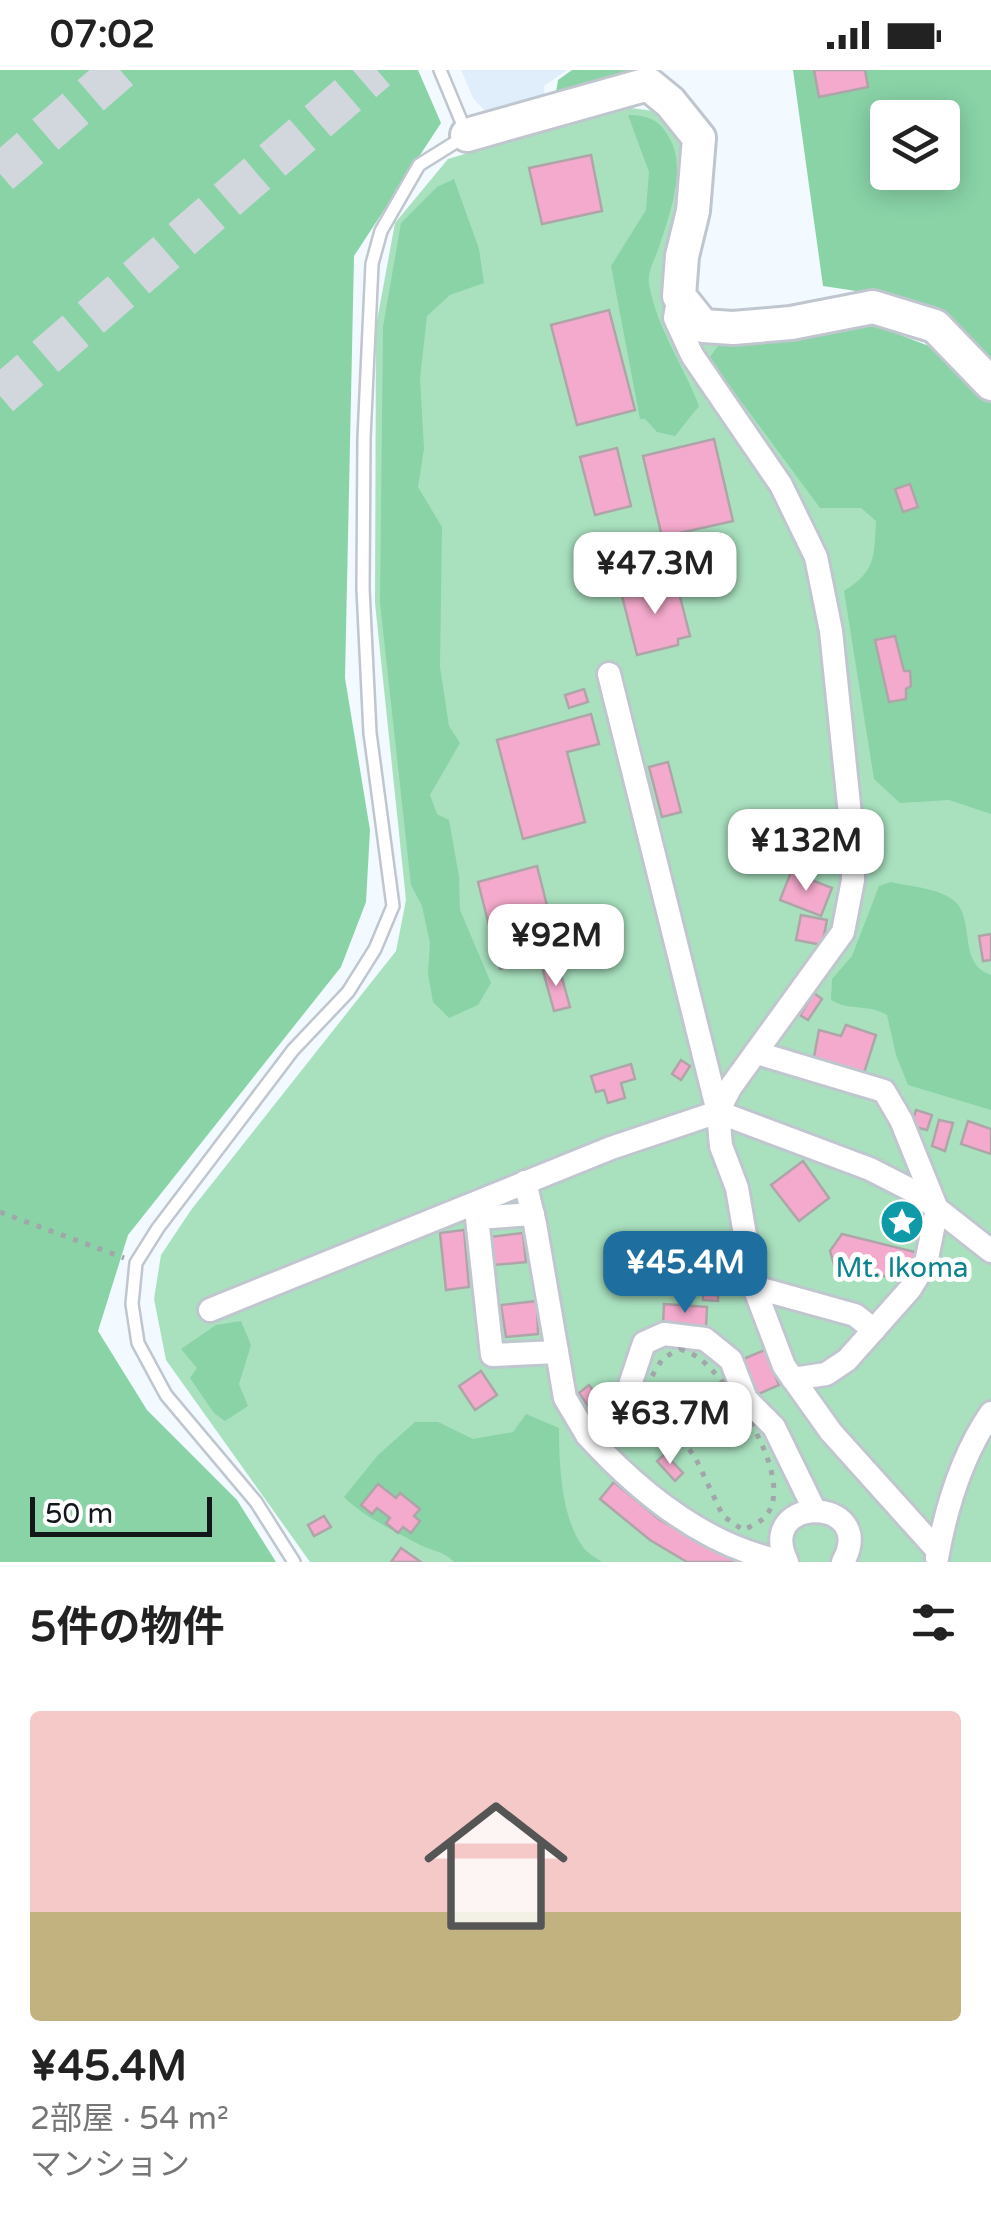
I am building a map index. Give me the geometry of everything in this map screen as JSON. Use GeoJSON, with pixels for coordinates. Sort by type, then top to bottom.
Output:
{"type":"FeatureCollection","features":[{"type":"Feature","properties":{"kind":"street"},"geometry":{"type":"LineString","coordinates":[[467,135],[648,84],[670,102],[699,138],[693,211],[682,256],[675,318],[692,356],[781,485],[816,557],[831,631],[853,880],[843,932],[730,1088],[718,1112]]}},
{"type":"Feature","properties":{"kind":"street"},"geometry":{"type":"LineString","coordinates":[[679,296],[704,326],[733,328],[791,323],[873,307],[935,326],[991,384]]}},
{"type":"Feature","properties":{"kind":"street"},"geometry":{"type":"LineString","coordinates":[[609,674],[718,1112],[721,1146],[737,1188],[754,1287],[784,1366],[830,1432],[937,1556]]}},
{"type":"Feature","properties":{"kind":"street"},"geometry":{"type":"LineString","coordinates":[[757,1054],[884,1091],[901,1120],[937,1209],[926,1263],[910,1289],[847,1360],[826,1374],[793,1378]]}},
{"type":"Feature","properties":{"kind":"street"},"geometry":{"type":"LineString","coordinates":[[210,1310],[611,1148],[718,1112],[870,1169],[917,1193],[991,1251]]}},
{"type":"Feature","properties":{"kind":"street"},"geometry":{"type":"LineString","coordinates":[[525,1182],[565,1398],[587,1434],[610,1460],[684,1520],[751,1556],[786,1562],[781,1543],[788,1524],[814,1509],[836,1516],[844,1524],[849,1547],[843,1562]]}},
{"type":"Feature","properties":{"kind":"street"},"geometry":{"type":"LineString","coordinates":[[533,1214],[478,1218],[492,1355],[557,1352]]}},
{"type":"Feature","properties":{"kind":"street"},"geometry":{"type":"LineString","coordinates":[[754,1287],[856,1316],[874,1330]]}},
{"type":"Feature","properties":{"kind":"street"},"geometry":{"type":"LineString","coordinates":[[587,1434],[622,1409],[644,1343],[664,1334],[705,1339],[731,1360],[746,1399],[774,1427],[814,1509]]}},
{"type":"Feature","properties":{"kind":"street"},"geometry":{"type":"LineString","coordinates":[[937,1556],[946,1513],[978,1431],[991,1413]]}},
{"type":"Feature","properties":{"kind":"lane"},"geometry":{"type":"LineString","coordinates":[[294,1562],[256,1502],[166,1395],[138,1343],[132,1304],[136,1262],[293,1050],[348,992],[375,949],[394,906],[370,733],[363,589],[364,438],[372,264],[381,232],[419,166],[467,135],[440,70]]}},
{"type":"Feature","properties":{"kind":"path"},"geometry":{"type":"LineString","coordinates":[[0,1212],[136,1262]]}},
{"type":"Feature","properties":{"kind":"path"},"geometry":{"type":"LineString","coordinates":[[680,1349],[697,1356],[724,1381],[753,1426],[766,1457],[775,1494],[767,1516],[743,1530],[723,1516],[695,1457],[661,1412],[648,1381],[664,1358],[680,1349]]}},
{"type":"Feature","properties":{"kind":"shaded area"},"geometry":{"type":"Polygon","coordinates":[[[461,70],[567,70],[544,86],[545,99],[486,112],[473,98],[461,70]]]}},
{"type":"Feature","properties":{"kind":"green space"},"geometry":{"type":"Polygon","coordinates":[[[0,70],[418,70],[441,123],[354,256],[345,678],[370,830],[366,902],[341,967],[128,1235],[98,1331],[147,1410],[237,1500],[276,1562],[0,1562],[0,70]]]}},
{"type":"Feature","properties":{"kind":"green space"},"geometry":{"type":"Polygon","coordinates":[[[572,70],[630,70],[555,98],[558,80],[572,70]]]}},
{"type":"Feature","properties":{"kind":"green space"},"geometry":{"type":"Polygon","coordinates":[[[793,70],[991,70],[991,367],[944,325],[863,292],[823,286],[793,70]]]}},
{"type":"Feature","properties":{"kind":"green space"},"geometry":{"type":"Polygon","coordinates":[[[623,107],[662,112],[683,145],[681,209],[664,276],[666,321],[721,342],[877,326],[991,402],[991,1562],[310,1562],[166,1360],[154,1299],[161,1255],[191,1210],[396,951],[406,900],[375,603],[376,326],[395,223],[448,159],[623,107]]]}},
{"type":"Feature","properties":{"kind":"green space"},"geometry":{"type":"Polygon","coordinates":[[[628,115],[643,116],[659,124],[671,141],[677,166],[674,194],[649,279],[658,316],[699,406],[675,436],[657,432],[645,419],[640,419],[611,266],[646,210],[649,172],[628,115]]]}},
{"type":"Feature","properties":{"kind":"green space"},"geometry":{"type":"Polygon","coordinates":[[[454,179],[479,249],[484,283],[450,295],[427,316],[420,378],[424,449],[418,487],[442,527],[440,667],[449,726],[460,743],[430,795],[437,814],[449,820],[459,876],[460,910],[491,983],[478,1005],[449,1018],[433,1002],[428,974],[430,943],[422,906],[411,885],[380,603],[383,327],[401,223],[437,187],[454,179]]]}},
{"type":"Feature","properties":{"kind":"green space"},"geometry":{"type":"Polygon","coordinates":[[[877,326],[947,353],[991,402],[991,814],[949,800],[900,803],[874,779],[844,591],[868,570],[876,521],[861,508],[820,508],[709,358],[721,342],[877,326]]]}},
{"type":"Feature","properties":{"kind":"green space"},"geometry":{"type":"Polygon","coordinates":[[[891,882],[937,892],[953,900],[963,915],[975,963],[991,975],[991,1110],[908,1085],[887,1015],[831,1000],[832,979],[852,956],[879,886],[891,882]]]}},
{"type":"Feature","properties":{"kind":"green space"},"geometry":{"type":"Polygon","coordinates":[[[241,1321],[251,1345],[239,1384],[248,1406],[225,1421],[214,1413],[190,1378],[197,1368],[181,1349],[216,1325],[241,1321]]]}},
{"type":"Feature","properties":{"kind":"green space"},"geometry":{"type":"Polygon","coordinates":[[[526,1414],[559,1428],[561,1473],[570,1521],[583,1547],[602,1562],[454,1562],[379,1523],[344,1497],[378,1455],[415,1422],[438,1422],[473,1439],[513,1432],[526,1414]]]}},
{"type":"Feature","properties":{"kind":"building"},"geometry":{"type":"Polygon","coordinates":[[[814,70],[865,70],[868,87],[819,97],[814,70]]]}},
{"type":"Feature","properties":{"kind":"building"},"geometry":{"type":"Polygon","coordinates":[[[591,155],[602,211],[542,224],[529,168],[591,155]]]}},
{"type":"Feature","properties":{"kind":"building"},"geometry":{"type":"Polygon","coordinates":[[[609,310],[635,410],[577,425],[551,325],[609,310]]]}},
{"type":"Feature","properties":{"kind":"building"},"geometry":{"type":"Polygon","coordinates":[[[714,439],[733,521],[662,537],[643,456],[714,439]]]}},
{"type":"Feature","properties":{"kind":"building"},"geometry":{"type":"Polygon","coordinates":[[[617,448],[631,506],[595,515],[580,457],[617,448]]]}},
{"type":"Feature","properties":{"kind":"building"},"geometry":{"type":"Polygon","coordinates":[[[910,484],[918,507],[903,512],[895,489],[910,484]]]}},
{"type":"Feature","properties":{"kind":"building"},"geometry":{"type":"Polygon","coordinates":[[[662,581],[664,588],[677,585],[690,636],[678,639],[678,645],[637,655],[621,592],[662,581]]]}},
{"type":"Feature","properties":{"kind":"building"},"geometry":{"type":"Polygon","coordinates":[[[895,636],[904,671],[910,671],[911,686],[906,689],[906,699],[889,702],[875,640],[895,636]]]}},
{"type":"Feature","properties":{"kind":"building"},"geometry":{"type":"Polygon","coordinates":[[[584,689],[588,702],[569,708],[565,695],[584,689]]]}},
{"type":"Feature","properties":{"kind":"building"},"geometry":{"type":"Polygon","coordinates":[[[591,714],[599,744],[567,752],[585,822],[523,839],[497,740],[591,714]]]}},
{"type":"Feature","properties":{"kind":"building"},"geometry":{"type":"Polygon","coordinates":[[[668,762],[681,812],[662,817],[649,767],[668,762]]]}},
{"type":"Feature","properties":{"kind":"building"},"geometry":{"type":"Polygon","coordinates":[[[810,813],[837,815],[834,869],[806,868],[810,813]]]}},
{"type":"Feature","properties":{"kind":"building"},"geometry":{"type":"Polygon","coordinates":[[[537,866],[559,953],[500,969],[478,882],[537,866]]]}},
{"type":"Feature","properties":{"kind":"building"},"geometry":{"type":"Polygon","coordinates":[[[791,872],[832,888],[821,916],[780,900],[791,872]]]}},
{"type":"Feature","properties":{"kind":"building"},"geometry":{"type":"Polygon","coordinates":[[[801,915],[827,920],[822,945],[796,940],[801,915]]]}},
{"type":"Feature","properties":{"kind":"building"},"geometry":{"type":"Polygon","coordinates":[[[991,934],[991,960],[983,961],[979,936],[991,934]]]}},
{"type":"Feature","properties":{"kind":"building"},"geometry":{"type":"Polygon","coordinates":[[[559,967],[570,1007],[554,1011],[543,971],[559,967]]]}},
{"type":"Feature","properties":{"kind":"building"},"geometry":{"type":"Polygon","coordinates":[[[814,993],[822,999],[808,1020],[800,1015],[814,993]]]}},
{"type":"Feature","properties":{"kind":"building"},"geometry":{"type":"Polygon","coordinates":[[[846,1025],[876,1035],[864,1073],[814,1057],[819,1030],[841,1036],[846,1025]]]}},
{"type":"Feature","properties":{"kind":"building"},"geometry":{"type":"Polygon","coordinates":[[[681,1060],[690,1066],[681,1080],[672,1074],[681,1060]]]}},
{"type":"Feature","properties":{"kind":"building"},"geometry":{"type":"Polygon","coordinates":[[[631,1064],[635,1079],[621,1083],[625,1098],[608,1103],[604,1090],[596,1092],[591,1076],[631,1064]]]}},
{"type":"Feature","properties":{"kind":"building"},"geometry":{"type":"Polygon","coordinates":[[[916,1110],[932,1115],[927,1130],[911,1126],[916,1110]]]}},
{"type":"Feature","properties":{"kind":"building"},"geometry":{"type":"Polygon","coordinates":[[[939,1120],[953,1123],[945,1151],[932,1146],[939,1120]]]}},
{"type":"Feature","properties":{"kind":"building"},"geometry":{"type":"Polygon","coordinates":[[[968,1121],[991,1129],[991,1154],[961,1144],[968,1121]]]}},
{"type":"Feature","properties":{"kind":"building"},"geometry":{"type":"Polygon","coordinates":[[[803,1161],[829,1198],[799,1221],[771,1185],[803,1161]]]}},
{"type":"Feature","properties":{"kind":"building"},"geometry":{"type":"Polygon","coordinates":[[[464,1230],[469,1287],[446,1290],[440,1233],[464,1230]]]}},
{"type":"Feature","properties":{"kind":"building"},"geometry":{"type":"Polygon","coordinates":[[[523,1233],[526,1262],[494,1265],[490,1237],[523,1233]]]}},
{"type":"Feature","properties":{"kind":"building"},"geometry":{"type":"Polygon","coordinates":[[[842,1234],[915,1252],[917,1266],[906,1281],[834,1265],[830,1251],[842,1234]]]}},
{"type":"Feature","properties":{"kind":"building"},"geometry":{"type":"Polygon","coordinates":[[[703,1285],[718,1285],[718,1301],[703,1300],[703,1285]]]}},
{"type":"Feature","properties":{"kind":"building"},"geometry":{"type":"Polygon","coordinates":[[[537,1301],[538,1334],[506,1337],[501,1305],[537,1301]]]}},
{"type":"Feature","properties":{"kind":"building"},"geometry":{"type":"Polygon","coordinates":[[[664,1304],[707,1307],[706,1327],[663,1325],[664,1304]]]}},
{"type":"Feature","properties":{"kind":"building"},"geometry":{"type":"Polygon","coordinates":[[[765,1350],[779,1385],[756,1395],[741,1360],[765,1350]]]}},
{"type":"Feature","properties":{"kind":"building"},"geometry":{"type":"Polygon","coordinates":[[[481,1371],[497,1395],[475,1410],[459,1386],[481,1371]]]}},
{"type":"Feature","properties":{"kind":"building"},"geometry":{"type":"Polygon","coordinates":[[[589,1385],[607,1410],[597,1418],[579,1393],[589,1385]]]}},
{"type":"Feature","properties":{"kind":"building"},"geometry":{"type":"Polygon","coordinates":[[[627,1417],[636,1427],[619,1442],[610,1432],[627,1417]]]}},
{"type":"Feature","properties":{"kind":"building"},"geometry":{"type":"Polygon","coordinates":[[[665,1454],[683,1473],[675,1481],[657,1461],[665,1454]]]}},
{"type":"Feature","properties":{"kind":"building"},"geometry":{"type":"Polygon","coordinates":[[[614,1482],[660,1520],[684,1533],[689,1527],[706,1545],[739,1562],[687,1562],[650,1540],[600,1499],[614,1482]]]}},
{"type":"Feature","properties":{"kind":"building"},"geometry":{"type":"Polygon","coordinates":[[[378,1484],[396,1498],[400,1493],[420,1509],[414,1516],[420,1521],[411,1533],[403,1527],[398,1533],[386,1523],[390,1518],[377,1508],[372,1514],[361,1505],[378,1484]]]}},
{"type":"Feature","properties":{"kind":"building"},"geometry":{"type":"Polygon","coordinates":[[[324,1516],[331,1527],[314,1536],[308,1525],[324,1516]]]}},
{"type":"Feature","properties":{"kind":"building"},"geometry":{"type":"Polygon","coordinates":[[[401,1548],[421,1562],[391,1562],[401,1548]]]}},
{"type":"Feature","properties":{"kind":"tunnel"},"geometry":{"type":"LineString","coordinates":[[0,174],[120,70]]}},
{"type":"Feature","properties":{"kind":"tunnel"},"geometry":{"type":"LineString","coordinates":[[0,396],[377,70]]}},
{"type":"Feature","properties":{"kind":"place","name":"Mt. Ikoma"},"geometry":{"type":"Point","coordinates":[902,1222]}}]}
